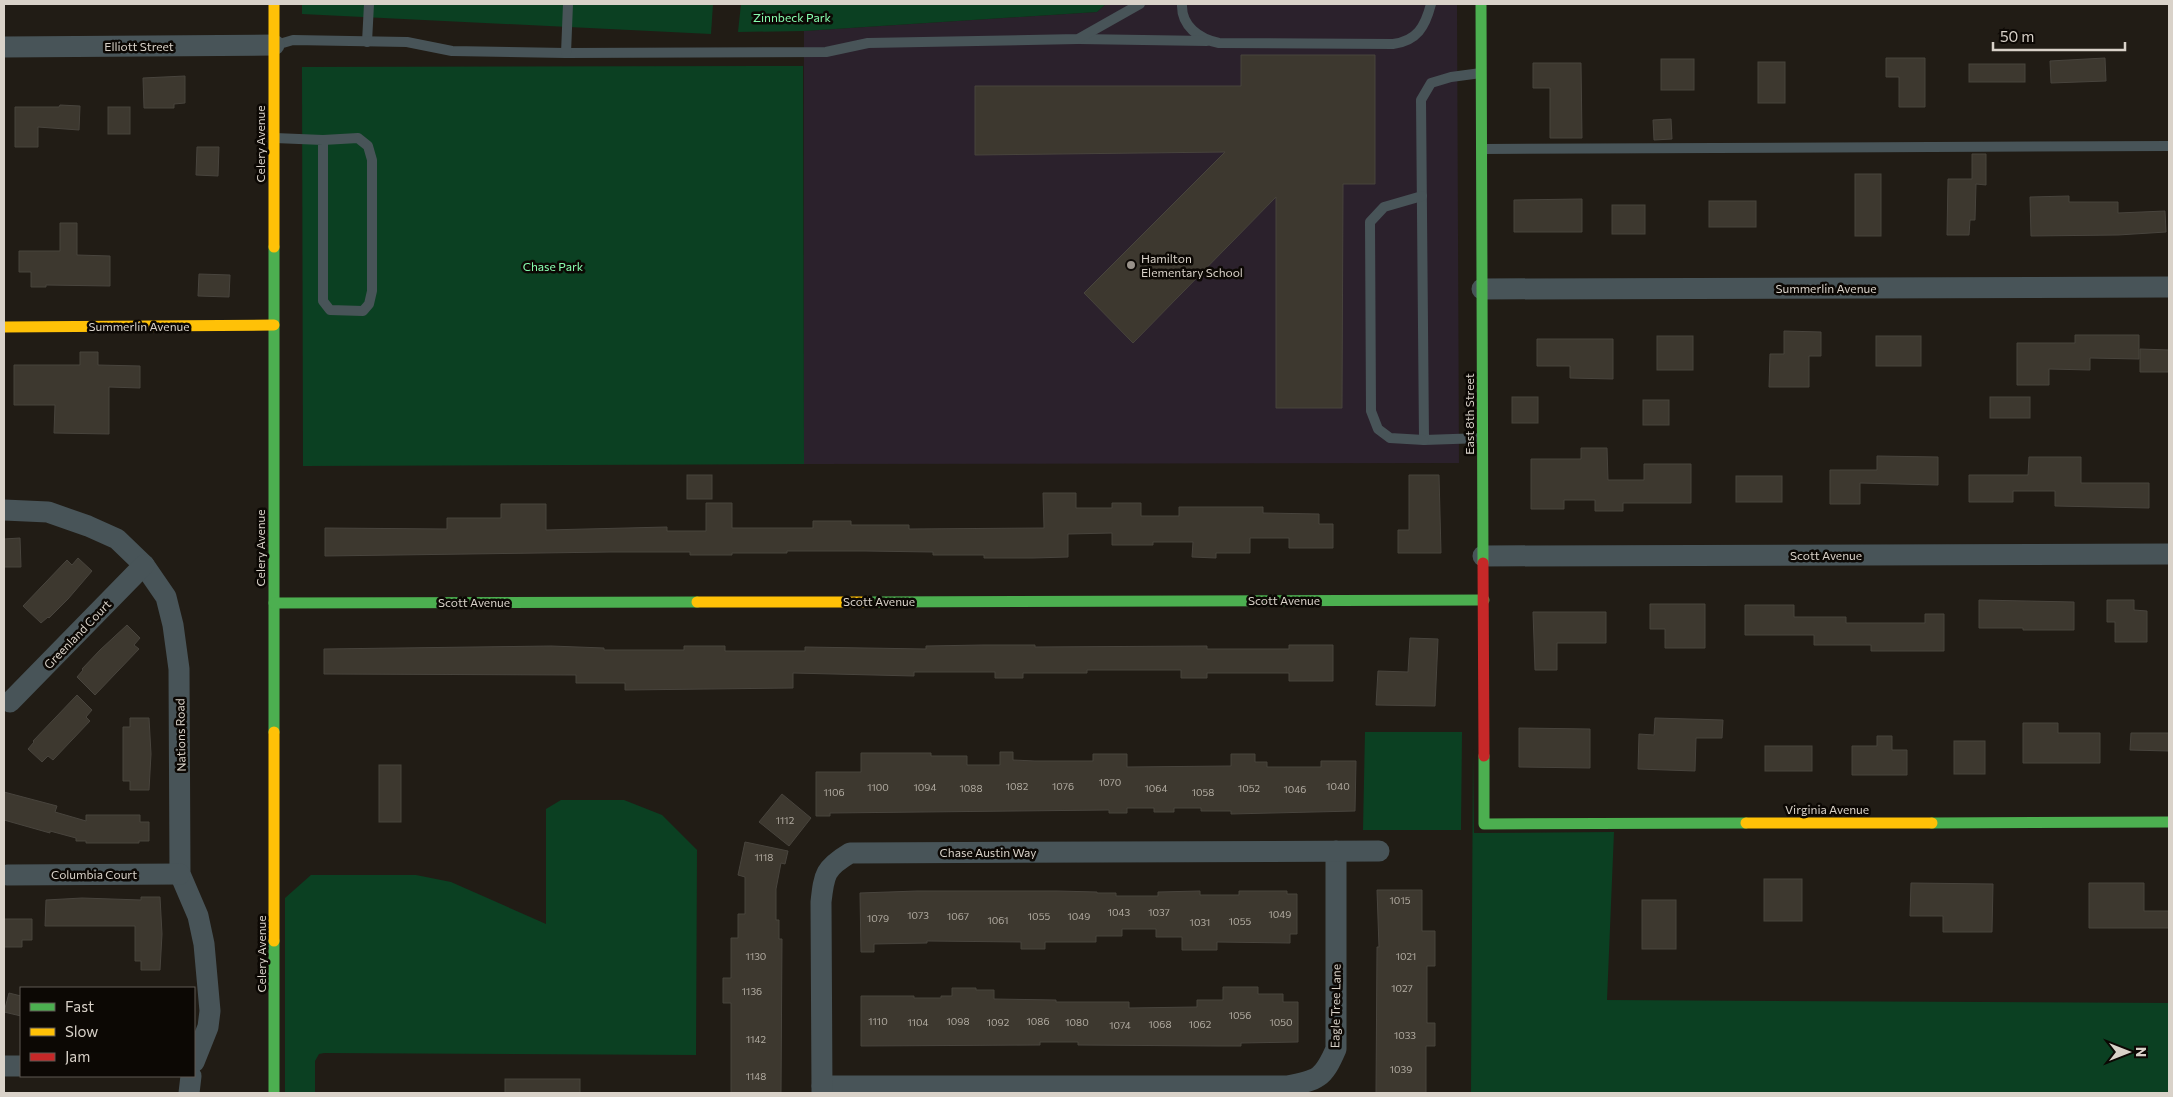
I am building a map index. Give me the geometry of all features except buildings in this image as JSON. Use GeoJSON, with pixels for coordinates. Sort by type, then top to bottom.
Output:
{"type":"FeatureCollection","features":[{"type":"Feature","properties":{"kind":"street","name":"Celery Avenue"},"geometry":{"type":"LineString","coordinates":[[274,4],[274,1093]]}},
{"type":"Feature","properties":{"kind":"street","name":"East 8th Street"},"geometry":{"type":"LineString","coordinates":[[1481,4],[1484,824]]}},
{"type":"Feature","properties":{"kind":"street","name":"Elliott Street"},"geometry":{"type":"LineString","coordinates":[[4,47],[274,45]]}},
{"type":"Feature","properties":{"kind":"street","name":"Summerlin Avenue"},"geometry":{"type":"LineString","coordinates":[[1482,289],[2169,287]]}},
{"type":"Feature","properties":{"kind":"street","name":"Summerlin Avenue"},"geometry":{"type":"LineString","coordinates":[[4,327],[274,325]]}},
{"type":"Feature","properties":{"kind":"street","name":"Nations Road"},"geometry":{"type":"LineString","coordinates":[[4,510],[48,512],[88,526],[117,539],[144,565],[166,597],[173,625],[178,661],[181,800],[180,874],[198,916],[204,944],[210,1011],[208,1026],[195,1059]]}},
{"type":"Feature","properties":{"kind":"street","name":"Scott Avenue"},"geometry":{"type":"LineString","coordinates":[[1483,556],[2169,554]]}},
{"type":"Feature","properties":{"kind":"street","name":"Greenland Court"},"geometry":{"type":"LineString","coordinates":[[10,702],[144,565]]}},
{"type":"Feature","properties":{"kind":"street","name":"Scott Avenue"},"geometry":{"type":"LineString","coordinates":[[274,602],[1484,600]]}},
{"type":"Feature","properties":{"kind":"street","name":"Virginia Avenue"},"geometry":{"type":"LineString","coordinates":[[1484,824],[2169,822]]}},
{"type":"Feature","properties":{"kind":"street","name":"Eagle Tree Lane"},"geometry":{"type":"LineString","coordinates":[[822,1090],[1071,1090],[1286,1086],[1312,1082],[1328,1068],[1336,1049],[1336,851]]}},
{"type":"Feature","properties":{"kind":"street","name":"Chase Austin Way"},"geometry":{"type":"LineString","coordinates":[[822,1090],[821,902],[824,877],[834,862],[850,853],[1379,851]]}},
{"type":"Feature","properties":{"kind":"street","name":"Columbia Court"},"geometry":{"type":"LineString","coordinates":[[7,874],[180,874]]}},
{"type":"Feature","properties":{"kind":"street"},"geometry":{"type":"LineString","coordinates":[[4,1066],[20,1066]]}},
{"type":"Feature","properties":{"kind":"street"},"geometry":{"type":"LineString","coordinates":[[189,1093],[191,1077]]}},
{"type":"Feature","properties":{"kind":"lane"},"geometry":{"type":"LineString","coordinates":[[368,42],[369,4]]}},
{"type":"Feature","properties":{"kind":"lane"},"geometry":{"type":"LineString","coordinates":[[566,53],[568,4]]}},
{"type":"Feature","properties":{"kind":"lane"},"geometry":{"type":"LineString","coordinates":[[1078,39],[1140,4]]}},
{"type":"Feature","properties":{"kind":"lane"},"geometry":{"type":"LineString","coordinates":[[1182,4],[1183,18],[1188,26],[1199,37],[1210,42]]}},
{"type":"Feature","properties":{"kind":"lane"},"geometry":{"type":"LineString","coordinates":[[274,45],[293,40],[407,42],[452,50],[566,53],[826,52],[868,43],[1078,39],[1219,43],[1393,44],[1407,42],[1419,32],[1431,4]]}},
{"type":"Feature","properties":{"kind":"lane"},"geometry":{"type":"LineString","coordinates":[[1424,440],[1421,100],[1431,83],[1451,77],[1482,72]]}},
{"type":"Feature","properties":{"kind":"lane"},"geometry":{"type":"LineString","coordinates":[[274,138],[323,140],[358,138],[368,146],[372,160],[372,291],[369,304],[363,311],[330,310],[323,301],[323,140]]}},
{"type":"Feature","properties":{"kind":"lane"},"geometry":{"type":"LineString","coordinates":[[1482,149],[2169,146]]}},
{"type":"Feature","properties":{"kind":"lane"},"geometry":{"type":"LineString","coordinates":[[1422,196],[1384,208],[1370,222],[1371,410],[1378,429],[1390,438],[1424,440],[1483,438]]}},
{"type":"Feature","properties":{"kind":"shaded area","name":"Hamilton Elementary School"},"geometry":{"type":"Polygon","coordinates":[[[1106,4],[1457,4],[1459,463],[804,464],[804,31],[1097,12],[1106,4]]]}},
{"type":"Feature","properties":{"kind":"green space"},"geometry":{"type":"Polygon","coordinates":[[[302,4],[713,4],[711,34],[302,14],[302,4]]]}},
{"type":"Feature","properties":{"kind":"green space","name":"Zinnbeck Park"},"geometry":{"type":"Polygon","coordinates":[[[741,4],[1106,4],[1097,12],[804,31],[738,32],[741,4]]]}},
{"type":"Feature","properties":{"kind":"green space","name":"Chase Park"},"geometry":{"type":"Polygon","coordinates":[[[803,66],[804,464],[303,466],[302,67],[803,66]]]}},
{"type":"Feature","properties":{"kind":"green space"},"geometry":{"type":"Polygon","coordinates":[[[1365,732],[1462,732],[1461,830],[1363,830],[1365,732]]]}},
{"type":"Feature","properties":{"kind":"green space"},"geometry":{"type":"Polygon","coordinates":[[[1473,749],[1474,833],[1614,832],[1607,1000],[2169,1003],[2169,1093],[1471,1093],[1473,749]]]}},
{"type":"Feature","properties":{"kind":"green space"},"geometry":{"type":"Polygon","coordinates":[[[561,800],[624,800],[662,815],[697,850],[696,1055],[324,1053],[319,1054],[315,1061],[315,1093],[285,1093],[285,898],[311,875],[416,875],[451,882],[546,924],[546,809],[561,800]]]}},
{"type":"Feature","properties":{"kind":"traffic: fast"},"geometry":{"type":"LineString","coordinates":[[1481,4],[1483,563]]}},
{"type":"Feature","properties":{"kind":"traffic: fast"},"geometry":{"type":"LineString","coordinates":[[274,247],[274,732]]}},
{"type":"Feature","properties":{"kind":"traffic: fast"},"geometry":{"type":"LineString","coordinates":[[868,602],[1484,600]]}},
{"type":"Feature","properties":{"kind":"traffic: fast"},"geometry":{"type":"LineString","coordinates":[[274,603],[697,602]]}},
{"type":"Feature","properties":{"kind":"traffic: fast"},"geometry":{"type":"LineString","coordinates":[[1484,756],[1484,824],[1746,823]]}},
{"type":"Feature","properties":{"kind":"traffic: fast"},"geometry":{"type":"LineString","coordinates":[[1932,823],[2169,822]]}},
{"type":"Feature","properties":{"kind":"traffic: fast"},"geometry":{"type":"LineString","coordinates":[[274,941],[274,1093]]}},
{"type":"Feature","properties":{"kind":"traffic: slow"},"geometry":{"type":"LineString","coordinates":[[274,4],[274,247]]}},
{"type":"Feature","properties":{"kind":"traffic: slow"},"geometry":{"type":"LineString","coordinates":[[4,327],[274,325]]}},
{"type":"Feature","properties":{"kind":"traffic: slow"},"geometry":{"type":"LineString","coordinates":[[697,602],[868,602]]}},
{"type":"Feature","properties":{"kind":"traffic: slow"},"geometry":{"type":"LineString","coordinates":[[274,732],[274,941]]}},
{"type":"Feature","properties":{"kind":"traffic: slow"},"geometry":{"type":"LineString","coordinates":[[1746,823],[1932,823]]}},
{"type":"Feature","properties":{"kind":"traffic: jam"},"geometry":{"type":"LineString","coordinates":[[1483,563],[1484,756]]}},
{"type":"Feature","properties":{"kind":"place","name":"Hamilton Elementary School"},"geometry":{"type":"Point","coordinates":[1131,265]}}]}
